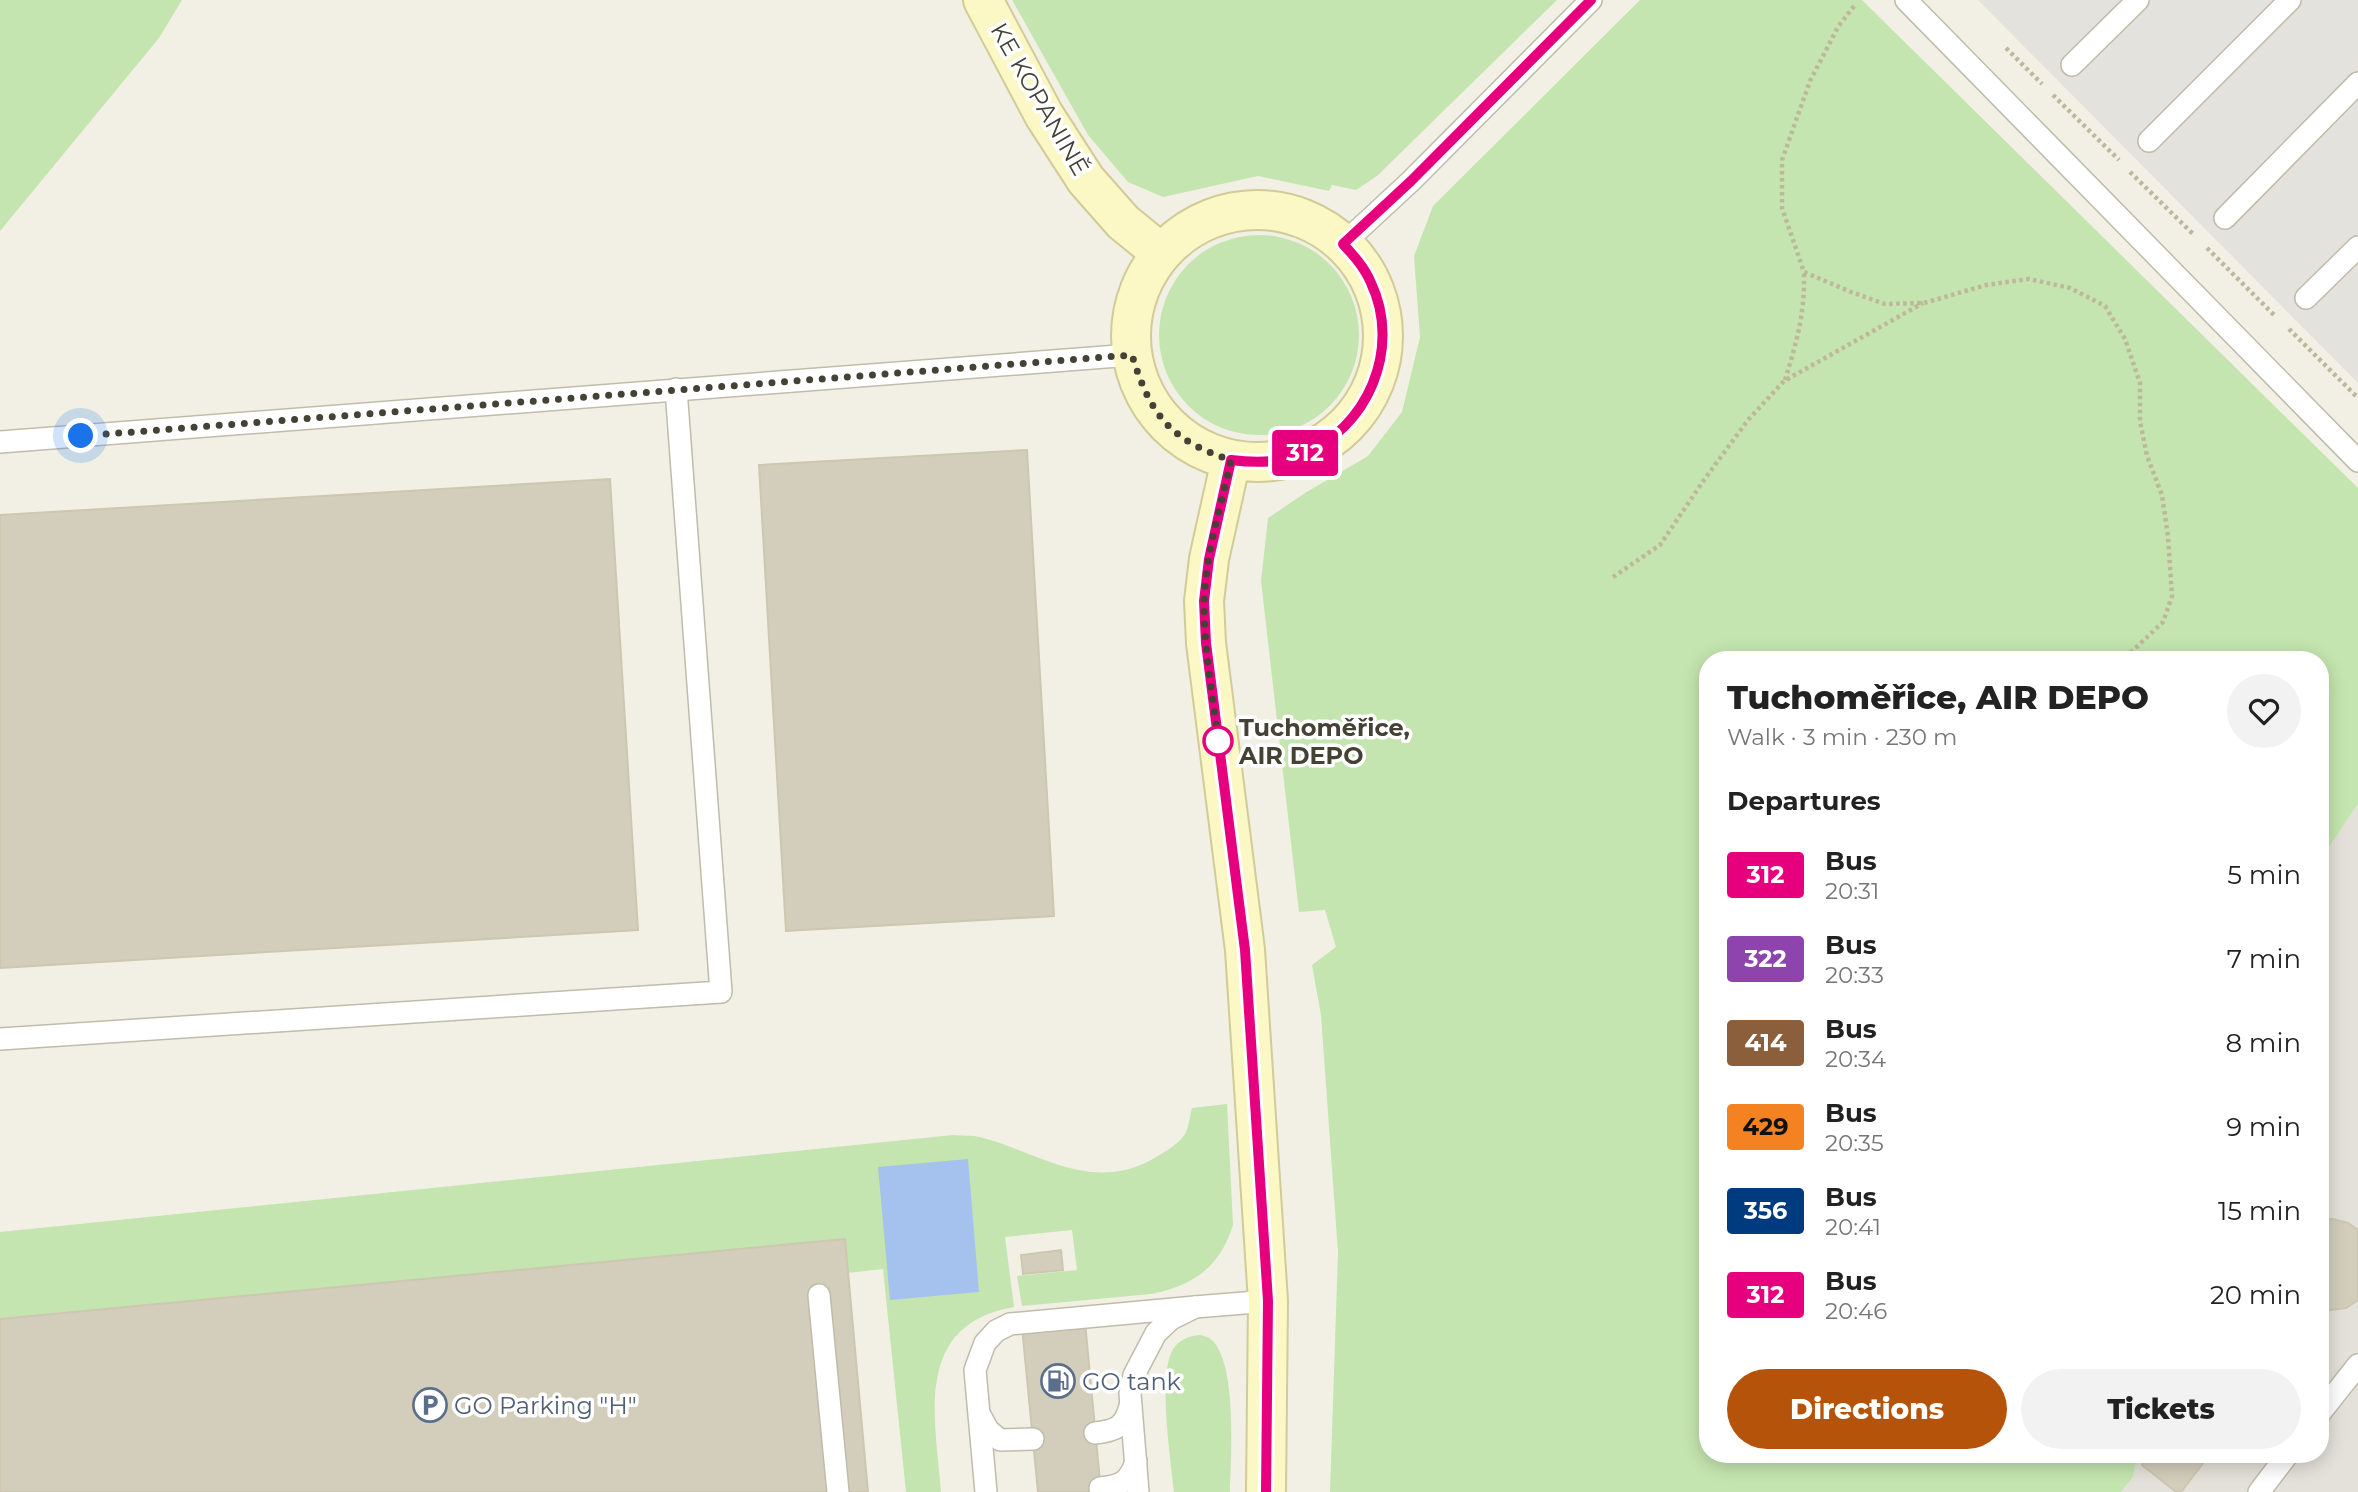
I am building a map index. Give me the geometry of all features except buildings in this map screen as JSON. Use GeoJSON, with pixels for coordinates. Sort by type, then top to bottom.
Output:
{"type":"FeatureCollection","features":[{"type":"Feature","properties":{"kind":"street","name":"KE KOPANINĚ"},"geometry":{"type":"LineString","coordinates":[[984,0],[1044,115],[1086,180],[1123,222],[1161,253]]}},
{"type":"Feature","properties":{"kind":"street"},"geometry":{"type":"LineString","coordinates":[[1249,210],[1274,211],[1299,217],[1343,244],[1359,262],[1371,282],[1383,327],[1377,374],[1356,415],[1321,445],[1300,456],[1277,461],[1254,463],[1231,460],[1188,443],[1158,415],[1142,389],[1132,355],[1131,326],[1138,291],[1161,253],[1179,236],[1200,223],[1223,214],[1249,210]]}},
{"type":"Feature","properties":{"kind":"street"},"geometry":{"type":"LineString","coordinates":[[1231,460],[1209,559],[1204,601],[1206,643],[1245,950],[1268,1301],[1266,1492]]}},
{"type":"Feature","properties":{"kind":"lane"},"geometry":{"type":"LineString","coordinates":[[1343,244],[1411,181],[1591,0]]}},
{"type":"Feature","properties":{"kind":"lane"},"geometry":{"type":"LineString","coordinates":[[1906,0],[2358,461]]}},
{"type":"Feature","properties":{"kind":"lane"},"geometry":{"type":"LineString","coordinates":[[2072,65],[2138,0]]}},
{"type":"Feature","properties":{"kind":"lane"},"geometry":{"type":"LineString","coordinates":[[2149,141],[2290,0]]}},
{"type":"Feature","properties":{"kind":"lane"},"geometry":{"type":"LineString","coordinates":[[2225,218],[2358,83]]}},
{"type":"Feature","properties":{"kind":"lane"},"geometry":{"type":"LineString","coordinates":[[2306,298],[2358,247]]}},
{"type":"Feature","properties":{"kind":"lane"},"geometry":{"type":"LineString","coordinates":[[0,442],[1132,355]]}},
{"type":"Feature","properties":{"kind":"lane"},"geometry":{"type":"LineString","coordinates":[[0,1039],[721,992],[676,389]]}},
{"type":"Feature","properties":{"kind":"lane"},"geometry":{"type":"LineString","coordinates":[[819,1295],[838,1492]]}},
{"type":"Feature","properties":{"kind":"lane"},"geometry":{"type":"LineString","coordinates":[[1000,1492],[989,1480],[985,1481],[975,1370],[985,1343],[996,1331],[1010,1324],[1268,1301]]}},
{"type":"Feature","properties":{"kind":"lane"},"geometry":{"type":"LineString","coordinates":[[1138,1492],[1130,1406],[1134,1375],[1156,1333],[1171,1319],[1195,1307]]}},
{"type":"Feature","properties":{"kind":"lane"},"geometry":{"type":"LineString","coordinates":[[2329,1401],[2358,1364]]}},
{"type":"Feature","properties":{"kind":"lane"},"geometry":{"type":"LineString","coordinates":[[1095,1433],[1111,1431],[1122,1425],[1130,1406]]}},
{"type":"Feature","properties":{"kind":"lane"},"geometry":{"type":"LineString","coordinates":[[980,1415],[988,1430],[1000,1440],[1033,1438]]}},
{"type":"Feature","properties":{"kind":"lane"},"geometry":{"type":"LineString","coordinates":[[1100,1488],[1116,1486],[1127,1480],[1136,1461]]}},
{"type":"Feature","properties":{"kind":"lane"},"geometry":{"type":"LineString","coordinates":[[2259,1492],[2281,1463]]}},
{"type":"Feature","properties":{"kind":"path"},"geometry":{"type":"LineString","coordinates":[[1784,381],[1797,342],[1805,303],[1804,272],[1782,208],[1782,160],[1810,81],[1838,27],[1854,6]]}},
{"type":"Feature","properties":{"kind":"path"},"geometry":{"type":"LineString","coordinates":[[1996,39],[2358,397]]}},
{"type":"Feature","properties":{"kind":"path"},"geometry":{"type":"LineString","coordinates":[[1804,272],[1885,304],[1924,303]]}},
{"type":"Feature","properties":{"kind":"path"},"geometry":{"type":"LineString","coordinates":[[1613,577],[1660,545],[1748,420],[1784,381],[1924,303],[1986,285],[2029,279],[2070,288],[2105,306],[2125,339],[2140,383],[2140,421],[2147,456],[2162,495],[2172,596],[2163,622],[2132,651]]}},
{"type":"Feature","properties":{"kind":"shaded area"},"geometry":{"type":"Polygon","coordinates":[[[1978,0],[2358,0],[2358,383],[1978,0]]]}},
{"type":"Feature","properties":{"kind":"shaded area"},"geometry":{"type":"Polygon","coordinates":[[[2358,804],[2358,1492],[2121,1492],[2133,1477],[2135,1463],[2329,1463],[2329,847],[2358,804]]]}},
{"type":"Feature","properties":{"kind":"green space"},"geometry":{"type":"Polygon","coordinates":[[[0,0],[182,0],[159,38],[0,231],[0,0]]]}},
{"type":"Feature","properties":{"kind":"green space"},"geometry":{"type":"Polygon","coordinates":[[[1012,0],[1557,0],[1377,176],[1356,190],[1332,185],[1329,191],[1258,176],[1163,197],[1128,182],[1088,135],[1012,0]]]}},
{"type":"Feature","properties":{"kind":"green space"},"geometry":{"type":"Polygon","coordinates":[[[1640,0],[1862,0],[2358,488],[2358,804],[2329,847],[2329,651],[1699,651],[1699,1463],[2135,1463],[2133,1477],[2121,1492],[1330,1492],[1338,1252],[1321,1015],[1312,965],[1336,947],[1325,910],[1299,912],[1261,581],[1268,518],[1368,456],[1402,412],[1420,337],[1414,256],[1433,206],[1640,0]]]}},
{"type":"Feature","properties":{"kind":"green space"},"geometry":{"type":"Polygon","coordinates":[[[1259,235],[1279,237],[1297,243],[1330,264],[1351,297],[1357,315],[1357,355],[1351,373],[1330,406],[1297,427],[1279,433],[1259,435],[1239,433],[1221,427],[1188,406],[1167,373],[1161,355],[1159,335],[1161,315],[1167,297],[1188,264],[1221,243],[1239,237],[1259,235]]]}},
{"type":"Feature","properties":{"kind":"green space"},"geometry":{"type":"Polygon","coordinates":[[[1227,1104],[1233,1225],[1221,1252],[1192,1280],[1151,1294],[1022,1306],[1017,1276],[1077,1270],[1072,1230],[1005,1237],[1014,1307],[982,1317],[959,1333],[945,1353],[937,1378],[936,1434],[941,1492],[906,1492],[883,1269],[847,1273],[845,1239],[0,1319],[0,1232],[953,1135],[980,1137],[1064,1167],[1106,1172],[1128,1169],[1151,1160],[1174,1145],[1186,1131],[1192,1108],[1227,1104]]]}},
{"type":"Feature","properties":{"kind":"green space"},"geometry":{"type":"Polygon","coordinates":[[[1199,1335],[1209,1338],[1218,1348],[1225,1365],[1231,1410],[1230,1492],[1174,1492],[1166,1399],[1168,1364],[1177,1344],[1199,1335]]]}},
{"type":"Feature","properties":{"kind":"water"},"geometry":{"type":"Polygon","coordinates":[[[968,1159],[979,1292],[890,1300],[878,1167],[968,1159]]]}},
{"type":"Feature","properties":{"kind":"bus line","name":"312"},"geometry":{"type":"LineString","coordinates":[[1266,1492],[1268,1301],[1245,950],[1206,643],[1204,601],[1209,559],[1231,460],[1254,463],[1300,456],[1339,432],[1356,415],[1368,396],[1382,351],[1383,327],[1371,282],[1359,262],[1343,244],[1411,181],[1591,0]]}},
{"type":"Feature","properties":{"kind":"place","name":"Tuchoměřice, AIR DEPO"},"geometry":{"type":"Point","coordinates":[1218,741]}},
{"type":"Feature","properties":{"kind":"place","name":"GO tank"},"geometry":{"type":"Point","coordinates":[1058,1381]}},
{"type":"Feature","properties":{"kind":"place","name":"GO Parking \"H\""},"geometry":{"type":"Point","coordinates":[430,1405]}},
{"type":"Feature","properties":{"kind":"route"},"geometry":{"type":"LineString","coordinates":[[81,436],[1132,355],[1142,389],[1158,415],[1188,443],[1231,460],[1209,559],[1204,601],[1206,643],[1220,753],[1218,741]]}}]}
